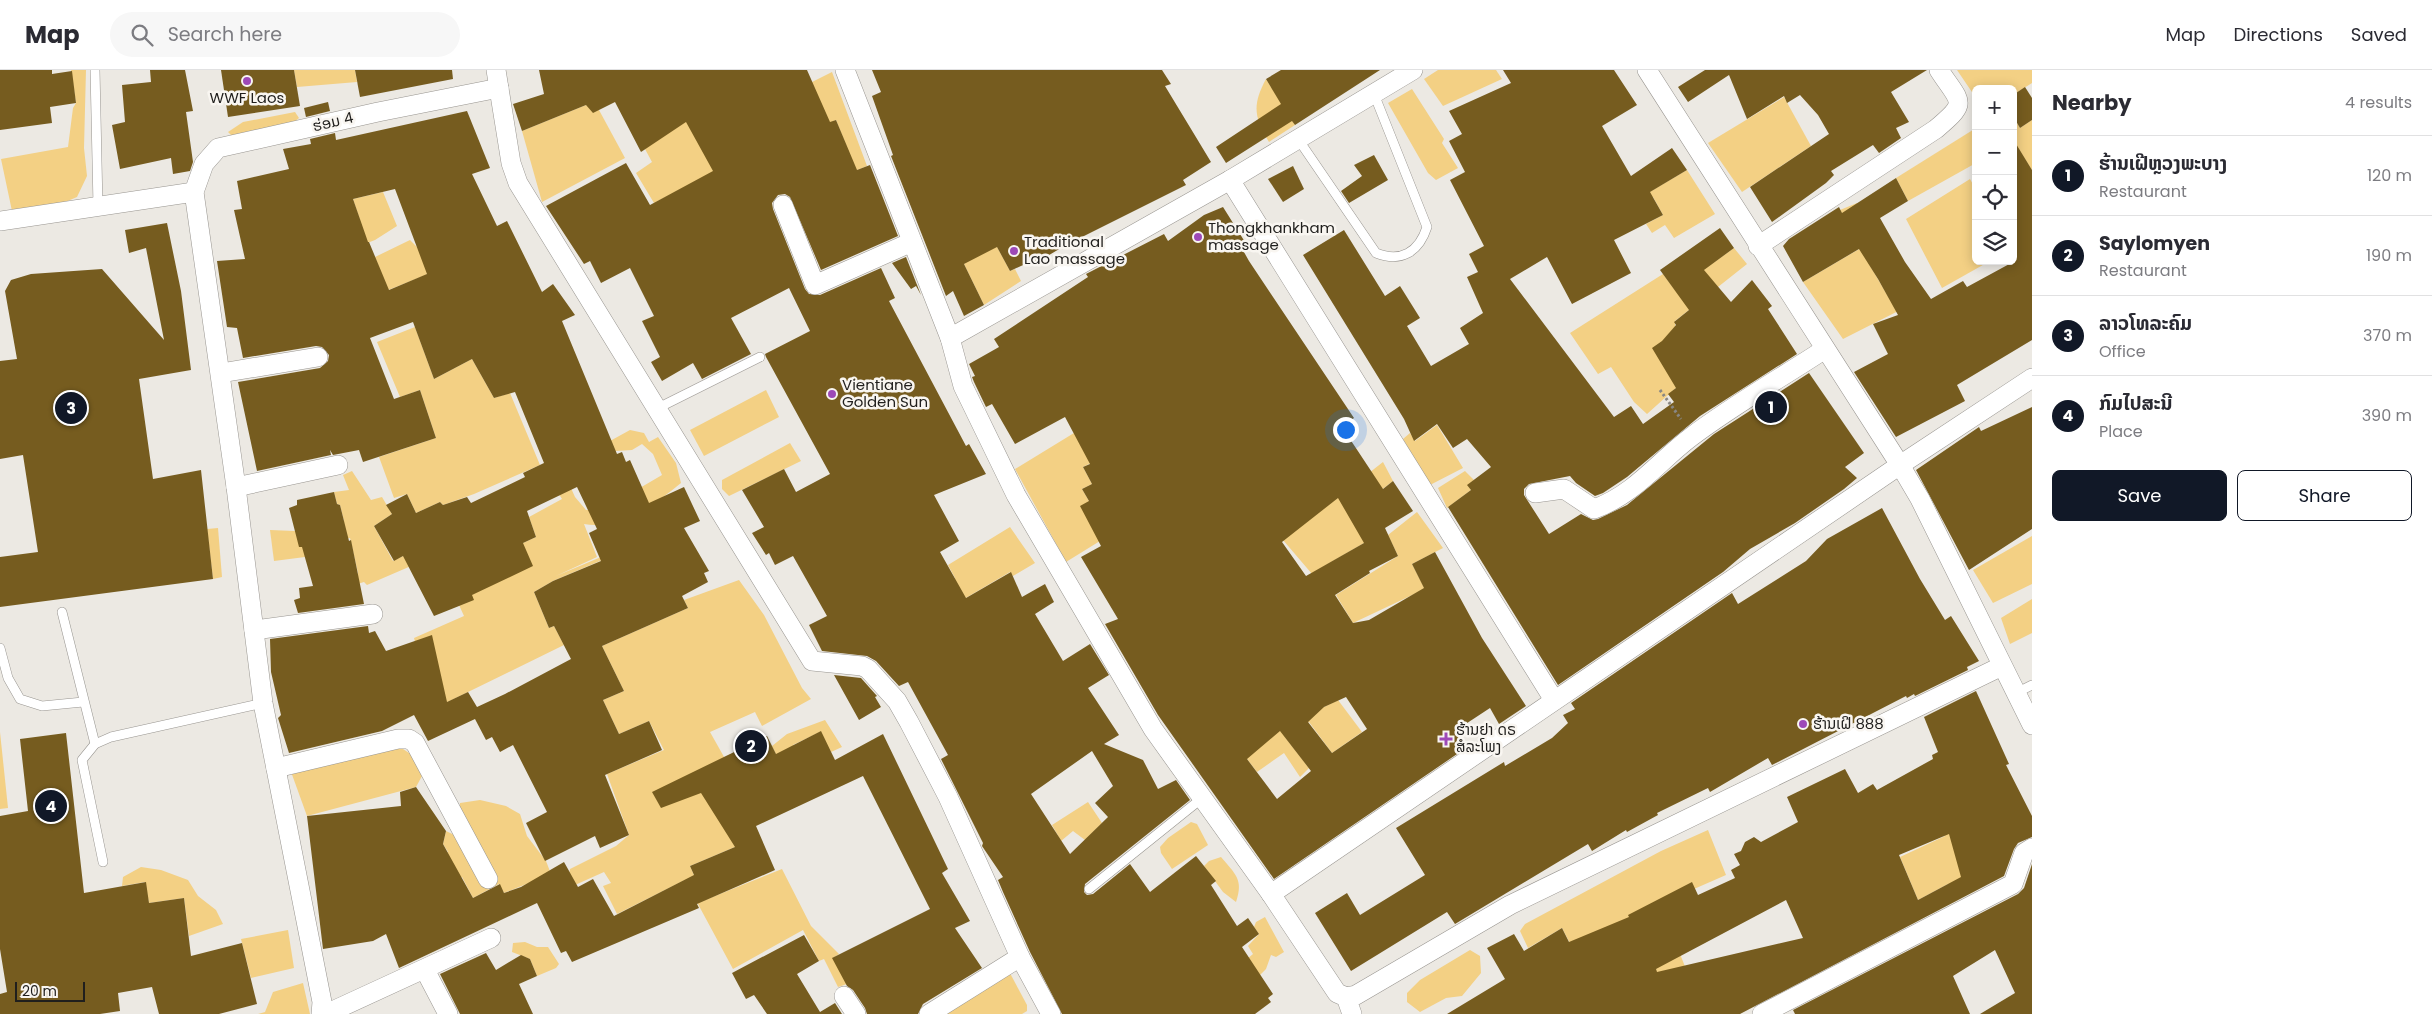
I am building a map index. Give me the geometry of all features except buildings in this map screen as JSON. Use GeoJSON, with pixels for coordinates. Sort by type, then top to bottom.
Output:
{"type":"FeatureCollection","features":[{"type":"Feature","properties":{"kind":"street"},"geometry":{"type":"LineString","coordinates":[[845,70],[950,338],[963,386],[1016,495],[1153,729],[1349,1006],[1356,995],[1510,905],[2002,666]]}},
{"type":"Feature","properties":{"kind":"street"},"geometry":{"type":"LineString","coordinates":[[950,338],[1230,180],[1413,70]]}},
{"type":"Feature","properties":{"kind":"street"},"geometry":{"type":"LineString","coordinates":[[1647,70],[1758,246],[1900,464],[1920,500],[2002,666],[2024,689],[2032,725]]}},
{"type":"Feature","properties":{"kind":"street"},"geometry":{"type":"LineString","coordinates":[[1758,246],[1936,129],[1957,111],[1959,104],[1956,96],[1939,70]]}},
{"type":"Feature","properties":{"kind":"street"},"geometry":{"type":"LineString","coordinates":[[498,79],[511,163],[518,183],[812,661],[862,666],[868,669],[897,701],[948,797],[1020,957],[1051,1014]]}},
{"type":"Feature","properties":{"kind":"street","name":"ຮ່ອມ 4"},"geometry":{"type":"LineString","coordinates":[[194,192],[204,164],[218,148],[378,112],[498,79]]}},
{"type":"Feature","properties":{"kind":"street"},"geometry":{"type":"LineString","coordinates":[[1230,180],[1554,700]]}},
{"type":"Feature","properties":{"kind":"street"},"geometry":{"type":"LineString","coordinates":[[0,221],[194,192],[236,487],[263,703],[322,1002],[321,1014]]}},
{"type":"Feature","properties":{"kind":"street"},"geometry":{"type":"LineString","coordinates":[[783,205],[815,285],[912,242]]}},
{"type":"Feature","properties":{"kind":"street"},"geometry":{"type":"LineString","coordinates":[[1535,493],[1564,489],[1594,509],[1605,505],[1652,472],[1667,456],[1693,436],[1825,349]]}},
{"type":"Feature","properties":{"kind":"street"},"geometry":{"type":"LineString","coordinates":[[220,373],[318,357]]}},
{"type":"Feature","properties":{"kind":"street"},"geometry":{"type":"LineString","coordinates":[[1271,894],[1900,464],[2032,378]]}},
{"type":"Feature","properties":{"kind":"street"},"geometry":{"type":"LineString","coordinates":[[236,487],[338,465]]}},
{"type":"Feature","properties":{"kind":"street"},"geometry":{"type":"LineString","coordinates":[[254,630],[373,614]]}},
{"type":"Feature","properties":{"kind":"street"},"geometry":{"type":"LineString","coordinates":[[276,768],[398,738],[409,739],[415,743],[488,879]]}},
{"type":"Feature","properties":{"kind":"street"},"geometry":{"type":"LineString","coordinates":[[1762,1014],[2013,884],[2024,853],[2032,848]]}},
{"type":"Feature","properties":{"kind":"street"},"geometry":{"type":"LineString","coordinates":[[326,1014],[491,938]]}},
{"type":"Feature","properties":{"kind":"street"},"geometry":{"type":"LineString","coordinates":[[929,1014],[1020,957]]}},
{"type":"Feature","properties":{"kind":"street"},"geometry":{"type":"LineString","coordinates":[[425,970],[448,1014]]}},
{"type":"Feature","properties":{"kind":"street"},"geometry":{"type":"LineString","coordinates":[[844,996],[856,1014]]}},
{"type":"Feature","properties":{"kind":"lane"},"geometry":{"type":"LineString","coordinates":[[95,70],[98,206]]}},
{"type":"Feature","properties":{"kind":"lane"},"geometry":{"type":"LineString","coordinates":[[1298,139],[1376,253],[1386,257],[1398,257],[1415,250],[1423,239],[1426,227],[1374,94]]}},
{"type":"Feature","properties":{"kind":"lane"},"geometry":{"type":"LineString","coordinates":[[656,409],[760,356]]}},
{"type":"Feature","properties":{"kind":"lane"},"geometry":{"type":"LineString","coordinates":[[62,612],[95,744]]}},
{"type":"Feature","properties":{"kind":"lane"},"geometry":{"type":"LineString","coordinates":[[0,648],[8,678],[20,699],[42,706],[83,702]]}},
{"type":"Feature","properties":{"kind":"lane"},"geometry":{"type":"LineString","coordinates":[[103,862],[82,760],[95,744],[111,737],[263,703]]}},
{"type":"Feature","properties":{"kind":"lane"},"geometry":{"type":"LineString","coordinates":[[1089,889],[1201,799]]}},
{"type":"Feature","properties":{"kind":"path"},"geometry":{"type":"LineString","coordinates":[[1660,390],[1693,436]]}},
{"type":"Feature","properties":{"kind":"shaded area"},"geometry":{"type":"Polygon","coordinates":[[[71,70],[86,70],[84,148],[87,176],[77,197],[63,203],[12,211],[1,159],[68,147],[73,108],[76,103],[71,70]]]}},
{"type":"Feature","properties":{"kind":"shaded area"},"geometry":{"type":"Polygon","coordinates":[[[294,70],[355,70],[357,82],[297,87],[294,70]]]}},
{"type":"Feature","properties":{"kind":"shaded area"},"geometry":{"type":"Polygon","coordinates":[[[1438,70],[1496,70],[1502,79],[1443,106],[1424,79],[1438,70]]]}},
{"type":"Feature","properties":{"kind":"shaded area"},"geometry":{"type":"Polygon","coordinates":[[[1957,70],[2032,70],[2032,83],[2017,92],[2017,85],[1972,85],[1972,92],[1957,70]]]}},
{"type":"Feature","properties":{"kind":"shaded area"},"geometry":{"type":"Polygon","coordinates":[[[832,72],[867,166],[850,173],[846,145],[836,120],[782,145],[812,82],[832,72]]]}},
{"type":"Feature","properties":{"kind":"shaded area"},"geometry":{"type":"Polygon","coordinates":[[[1266,79],[1295,125],[1269,142],[1260,125],[1257,111],[1258,96],[1266,79]]]}},
{"type":"Feature","properties":{"kind":"shaded area"},"geometry":{"type":"Polygon","coordinates":[[[1412,89],[1444,139],[1442,143],[1458,168],[1436,180],[1428,173],[1388,103],[1412,89]]]}},
{"type":"Feature","properties":{"kind":"shaded area"},"geometry":{"type":"Polygon","coordinates":[[[1784,97],[1811,146],[1742,192],[1708,143],[1784,97]]]}},
{"type":"Feature","properties":{"kind":"shaded area"},"geometry":{"type":"Polygon","coordinates":[[[586,105],[599,110],[625,158],[542,202],[522,131],[586,105]]]}},
{"type":"Feature","properties":{"kind":"shaded area"},"geometry":{"type":"Polygon","coordinates":[[[691,107],[714,172],[654,203],[636,173],[652,162],[645,149],[691,107]]]}},
{"type":"Feature","properties":{"kind":"shaded area"},"geometry":{"type":"Polygon","coordinates":[[[295,112],[299,118],[289,127],[232,136],[228,132],[243,122],[295,112]]]}},
{"type":"Feature","properties":{"kind":"shaded area"},"geometry":{"type":"Polygon","coordinates":[[[2032,120],[2032,170],[2017,147],[2017,123],[2020,128],[2032,120]]]}},
{"type":"Feature","properties":{"kind":"shaded area"},"geometry":{"type":"Polygon","coordinates":[[[1972,130],[1972,165],[1908,201],[1896,178],[1972,130]]]}},
{"type":"Feature","properties":{"kind":"shaded area"},"geometry":{"type":"Polygon","coordinates":[[[1687,170],[1715,214],[1674,238],[1665,225],[1652,233],[1646,224],[1663,215],[1653,197],[1636,205],[1646,194],[1687,170]]]}},
{"type":"Feature","properties":{"kind":"shaded area"},"geometry":{"type":"Polygon","coordinates":[[[1970,179],[1972,183],[1972,265],[1983,265],[1942,288],[1906,219],[1970,179]]]}},
{"type":"Feature","properties":{"kind":"shaded area"},"geometry":{"type":"Polygon","coordinates":[[[383,192],[397,226],[375,240],[357,247],[360,220],[353,199],[383,192]]]}},
{"type":"Feature","properties":{"kind":"shaded area"},"geometry":{"type":"Polygon","coordinates":[[[1857,203],[1886,252],[1869,264],[1889,298],[1916,302],[1843,339],[1803,282],[1861,248],[1840,210],[1857,203]]]}},
{"type":"Feature","properties":{"kind":"shaded area"},"geometry":{"type":"Polygon","coordinates":[[[988,230],[1010,271],[1015,269],[1021,281],[984,305],[964,264],[988,230]]]}},
{"type":"Feature","properties":{"kind":"shaded area"},"geometry":{"type":"Polygon","coordinates":[[[410,240],[417,247],[429,270],[426,275],[373,296],[365,272],[379,267],[375,257],[410,240]]]}},
{"type":"Feature","properties":{"kind":"shaded area"},"geometry":{"type":"Polygon","coordinates":[[[1734,248],[1747,264],[1675,321],[1677,387],[1647,414],[1634,402],[1611,367],[1598,374],[1570,333],[1663,274],[1675,290],[1734,248]]]}},
{"type":"Feature","properties":{"kind":"shaded area"},"geometry":{"type":"Polygon","coordinates":[[[415,327],[434,379],[472,359],[494,398],[510,393],[540,465],[474,494],[443,505],[440,502],[416,513],[407,494],[394,498],[379,457],[436,438],[420,390],[400,397],[377,342],[415,327]]]}},
{"type":"Feature","properties":{"kind":"shaded area"},"geometry":{"type":"Polygon","coordinates":[[[766,390],[779,417],[704,456],[690,430],[766,390]]]}},
{"type":"Feature","properties":{"kind":"shaded area"},"geometry":{"type":"Polygon","coordinates":[[[1437,425],[1463,468],[1430,485],[1403,439],[1410,433],[1415,441],[1437,425]]]}},
{"type":"Feature","properties":{"kind":"shaded area"},"geometry":{"type":"Polygon","coordinates":[[[630,430],[644,433],[649,442],[658,437],[676,463],[681,483],[636,514],[610,523],[584,524],[597,557],[556,576],[620,549],[621,552],[553,581],[534,592],[549,628],[554,626],[564,645],[423,714],[418,653],[414,638],[464,616],[459,605],[469,587],[523,543],[536,537],[529,517],[562,499],[555,488],[562,468],[575,497],[586,510],[604,509],[662,475],[653,454],[642,444],[632,450],[615,451],[610,441],[630,430]]]}},
{"type":"Feature","properties":{"kind":"shaded area"},"geometry":{"type":"Polygon","coordinates":[[[1074,433],[1101,458],[1083,467],[1092,484],[1082,489],[1089,501],[1121,528],[1066,562],[1015,469],[1074,433]]]}},
{"type":"Feature","properties":{"kind":"shaded area"},"geometry":{"type":"Polygon","coordinates":[[[790,443],[801,461],[729,496],[722,489],[722,480],[790,443]]]}},
{"type":"Feature","properties":{"kind":"shaded area"},"geometry":{"type":"Polygon","coordinates":[[[1383,462],[1393,481],[1367,501],[1364,543],[1321,568],[1330,595],[1283,540],[1383,462]]]}},
{"type":"Feature","properties":{"kind":"shaded area"},"geometry":{"type":"Polygon","coordinates":[[[352,471],[371,500],[382,497],[392,514],[374,526],[393,561],[413,551],[418,563],[367,585],[364,582],[351,586],[358,573],[350,538],[344,539],[344,521],[334,492],[349,490],[343,475],[352,471]]]}},
{"type":"Feature","properties":{"kind":"shaded area"},"geometry":{"type":"Polygon","coordinates":[[[1465,471],[1474,480],[1468,485],[1471,490],[1447,508],[1438,488],[1465,471]]]}},
{"type":"Feature","properties":{"kind":"shaded area"},"geometry":{"type":"Polygon","coordinates":[[[1417,512],[1443,548],[1412,564],[1425,589],[1353,623],[1336,595],[1398,556],[1388,535],[1417,512]]]}},
{"type":"Feature","properties":{"kind":"shaded area"},"geometry":{"type":"Polygon","coordinates":[[[1010,527],[1035,563],[1013,576],[1010,572],[923,623],[955,578],[948,565],[1010,527]]]}},
{"type":"Feature","properties":{"kind":"shaded area"},"geometry":{"type":"Polygon","coordinates":[[[218,528],[222,577],[213,579],[207,529],[218,528]]]}},
{"type":"Feature","properties":{"kind":"shaded area"},"geometry":{"type":"Polygon","coordinates":[[[270,530],[295,531],[306,546],[305,557],[274,561],[270,530]]]}},
{"type":"Feature","properties":{"kind":"shaded area"},"geometry":{"type":"Polygon","coordinates":[[[2032,536],[2032,584],[1993,603],[1973,570],[2032,536]]]}},
{"type":"Feature","properties":{"kind":"shaded area"},"geometry":{"type":"Polygon","coordinates":[[[739,580],[764,615],[802,688],[811,699],[762,726],[755,712],[710,732],[737,780],[735,847],[690,866],[705,900],[782,869],[811,926],[839,954],[833,958],[847,984],[838,987],[824,959],[819,961],[803,930],[733,969],[685,880],[617,914],[603,886],[611,883],[604,872],[575,885],[569,876],[570,869],[616,846],[629,835],[607,774],[664,750],[649,721],[619,734],[603,700],[624,691],[602,646],[688,608],[684,600],[739,580]]]}},
{"type":"Feature","properties":{"kind":"shaded area"},"geometry":{"type":"Polygon","coordinates":[[[2032,599],[2032,633],[2010,644],[2001,618],[2032,599]]]}},
{"type":"Feature","properties":{"kind":"shaded area"},"geometry":{"type":"Polygon","coordinates":[[[1338,700],[1362,732],[1332,753],[1309,722],[1285,737],[1309,768],[1300,777],[1284,753],[1257,772],[1247,759],[1246,704],[1324,707],[1338,700]]]}},
{"type":"Feature","properties":{"kind":"shaded area"},"geometry":{"type":"Polygon","coordinates":[[[825,720],[842,747],[831,752],[820,732],[793,745],[803,766],[779,761],[772,746],[787,734],[825,720]]]}},
{"type":"Feature","properties":{"kind":"shaded area"},"geometry":{"type":"Polygon","coordinates":[[[0,732],[8,808],[0,809],[0,732]]]}},
{"type":"Feature","properties":{"kind":"shaded area"},"geometry":{"type":"Polygon","coordinates":[[[394,743],[412,755],[422,776],[416,787],[307,816],[290,769],[394,743]]]}},
{"type":"Feature","properties":{"kind":"shaded area"},"geometry":{"type":"Polygon","coordinates":[[[480,800],[506,806],[520,814],[527,836],[546,861],[551,874],[504,893],[499,884],[473,898],[462,877],[428,891],[421,870],[448,852],[443,844],[446,831],[473,844],[460,816],[460,803],[480,800]]]}},
{"type":"Feature","properties":{"kind":"shaded area"},"geometry":{"type":"Polygon","coordinates":[[[1088,802],[1102,823],[1085,840],[1073,831],[1061,841],[1052,825],[1088,802]]]}},
{"type":"Feature","properties":{"kind":"shaded area"},"geometry":{"type":"Polygon","coordinates":[[[1937,821],[1955,833],[1963,883],[1948,884],[1918,900],[1900,857],[1945,836],[1937,821]]]}},
{"type":"Feature","properties":{"kind":"shaded area"},"geometry":{"type":"Polygon","coordinates":[[[1191,822],[1197,824],[1208,845],[1172,869],[1161,853],[1160,847],[1168,838],[1191,822]]]}},
{"type":"Feature","properties":{"kind":"shaded area"},"geometry":{"type":"Polygon","coordinates":[[[1708,830],[1726,875],[1678,896],[1678,949],[1688,974],[1587,976],[1562,928],[1528,948],[1520,931],[1525,924],[1661,851],[1708,830]]]}},
{"type":"Feature","properties":{"kind":"shaded area"},"geometry":{"type":"Polygon","coordinates":[[[1221,857],[1237,877],[1239,888],[1236,902],[1223,892],[1204,866],[1209,861],[1221,857]]]}},
{"type":"Feature","properties":{"kind":"shaded area"},"geometry":{"type":"Polygon","coordinates":[[[141,867],[161,870],[188,880],[198,896],[216,910],[223,924],[189,936],[184,898],[149,903],[145,882],[122,886],[123,877],[141,867]]]}},
{"type":"Feature","properties":{"kind":"shaded area"},"geometry":{"type":"Polygon","coordinates":[[[1265,917],[1284,952],[1276,957],[1271,955],[1266,969],[1260,975],[1247,959],[1253,954],[1248,946],[1259,934],[1254,927],[1256,922],[1265,917]]]}},
{"type":"Feature","properties":{"kind":"shaded area"},"geometry":{"type":"Polygon","coordinates":[[[288,930],[294,968],[251,978],[241,939],[288,930]]]}},
{"type":"Feature","properties":{"kind":"shaded area"},"geometry":{"type":"Polygon","coordinates":[[[525,942],[537,947],[548,947],[559,964],[556,968],[537,976],[530,959],[512,952],[513,943],[525,942]]]}},
{"type":"Feature","properties":{"kind":"shaded area"},"geometry":{"type":"Polygon","coordinates":[[[1470,950],[1480,956],[1481,973],[1462,996],[1446,998],[1420,1012],[1407,1002],[1407,993],[1420,980],[1470,950]]]}},
{"type":"Feature","properties":{"kind":"shaded area"},"geometry":{"type":"Polygon","coordinates":[[[1005,974],[1011,975],[1027,1005],[1027,1011],[1022,1014],[947,1014],[946,1012],[1005,974]]]}},
{"type":"Feature","properties":{"kind":"shaded area"},"geometry":{"type":"Polygon","coordinates":[[[303,983],[310,1014],[258,1014],[265,1012],[273,992],[303,983]]]}},
{"type":"Feature","properties":{"kind":"place","name":"WWF Laos"},"geometry":{"type":"Point","coordinates":[247,81]}},
{"type":"Feature","properties":{"kind":"place","name":"Thongkhankham massage"},"geometry":{"type":"Point","coordinates":[1198,237]}},
{"type":"Feature","properties":{"kind":"place","name":"Traditional Lao massage"},"geometry":{"type":"Point","coordinates":[1014,251]}},
{"type":"Feature","properties":{"kind":"place","name":"Vientiane Golden Sun"},"geometry":{"type":"Point","coordinates":[832,394]}},
{"type":"Feature","properties":{"kind":"place","name":"ຮ້ານເຝີຫຼວງພະບາງ"},"geometry":{"type":"Point","coordinates":[1771,407]}},
{"type":"Feature","properties":{"kind":"place","name":"ລາວໂທລະຄົມ"},"geometry":{"type":"Point","coordinates":[71,408]}},
{"type":"Feature","properties":{"kind":"place","name":"ຮ້ານເຝີ 888"},"geometry":{"type":"Point","coordinates":[1803,724]}},
{"type":"Feature","properties":{"kind":"place","name":"ຮ້ານຢາ ດຣ ສໍລະໂພງ"},"geometry":{"type":"Point","coordinates":[1446,739]}},
{"type":"Feature","properties":{"kind":"place","name":"Saylomyen"},"geometry":{"type":"Point","coordinates":[751,746]}},
{"type":"Feature","properties":{"kind":"place","name":"ກົມໄປສະນີ"},"geometry":{"type":"Point","coordinates":[51,806]}}]}
